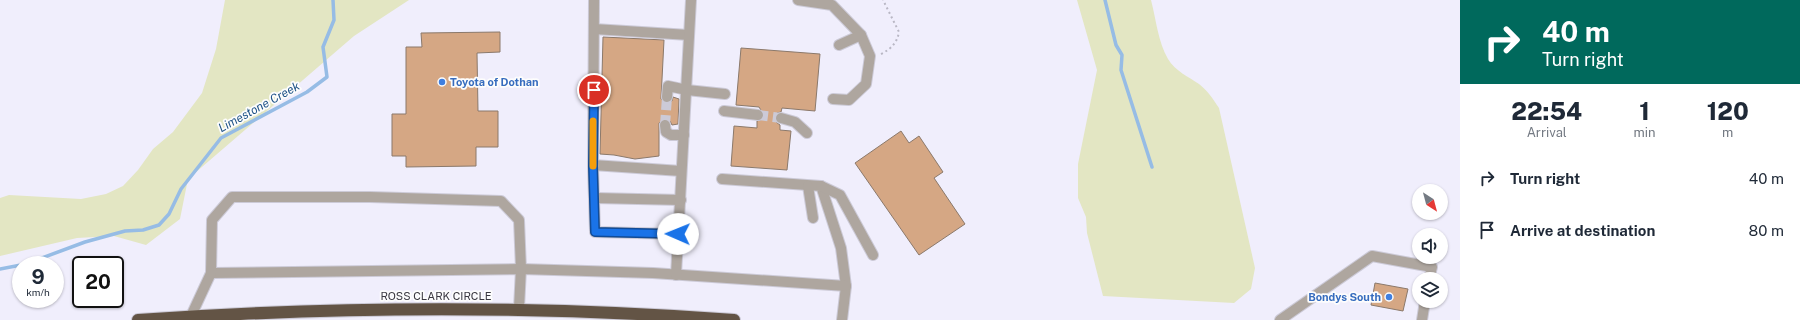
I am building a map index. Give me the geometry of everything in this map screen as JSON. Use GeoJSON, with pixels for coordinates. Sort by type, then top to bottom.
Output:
{"type":"FeatureCollection","features":[{"type":"Feature","properties":{"kind":"highway","name":"ROSS CLARK CIRCLE"},"geometry":{"type":"LineString","coordinates":[[138,320],[191,316],[215,317],[391,308],[519,314],[626,313],[734,320]]}},
{"type":"Feature","properties":{"kind":"lane"},"geometry":{"type":"LineString","coordinates":[[594,0],[593,166],[595,232],[678,234]]}},
{"type":"Feature","properties":{"kind":"lane"},"geometry":{"type":"LineString","coordinates":[[676,275],[691,0]]}},
{"type":"Feature","properties":{"kind":"lane"},"geometry":{"type":"LineString","coordinates":[[798,0],[831,3],[861,35],[870,56],[866,84],[849,100],[833,98]]}},
{"type":"Feature","properties":{"kind":"lane"},"geometry":{"type":"LineString","coordinates":[[594,29],[689,35]]}},
{"type":"Feature","properties":{"kind":"lane"},"geometry":{"type":"LineString","coordinates":[[839,45],[861,35]]}},
{"type":"Feature","properties":{"kind":"lane"},"geometry":{"type":"LineString","coordinates":[[667,97],[668,86],[687,90],[725,94]]}},
{"type":"Feature","properties":{"kind":"lane"},"geometry":{"type":"LineString","coordinates":[[724,111],[758,115]]}},
{"type":"Feature","properties":{"kind":"lane"},"geometry":{"type":"LineString","coordinates":[[781,118],[795,122],[807,133]]}},
{"type":"Feature","properties":{"kind":"lane"},"geometry":{"type":"LineString","coordinates":[[665,125],[666,132],[671,135],[684,135]]}},
{"type":"Feature","properties":{"kind":"lane"},"geometry":{"type":"LineString","coordinates":[[593,166],[681,171]]}},
{"type":"Feature","properties":{"kind":"lane"},"geometry":{"type":"LineString","coordinates":[[722,179],[821,186],[840,195],[873,255]]}},
{"type":"Feature","properties":{"kind":"lane"},"geometry":{"type":"LineString","coordinates":[[808,186],[813,218]]}},
{"type":"Feature","properties":{"kind":"lane"},"geometry":{"type":"LineString","coordinates":[[821,186],[841,248],[846,286],[842,320]]}},
{"type":"Feature","properties":{"kind":"lane"},"geometry":{"type":"LineString","coordinates":[[191,316],[211,274],[212,220],[232,197],[370,197],[501,201],[519,220],[521,269],[519,314]]}},
{"type":"Feature","properties":{"kind":"lane"},"geometry":{"type":"LineString","coordinates":[[595,198],[681,200]]}},
{"type":"Feature","properties":{"kind":"lane"},"geometry":{"type":"LineString","coordinates":[[1280,320],[1372,256],[1432,267],[1431,272]]}},
{"type":"Feature","properties":{"kind":"lane"},"geometry":{"type":"LineString","coordinates":[[211,274],[521,269],[676,275],[846,286]]}},
{"type":"Feature","properties":{"kind":"lane"},"geometry":{"type":"LineString","coordinates":[[1422,320],[1424,308]]}},
{"type":"Feature","properties":{"kind":"path"},"geometry":{"type":"LineString","coordinates":[[870,56],[878,55],[888,50],[897,41],[899,32],[883,0]]}},
{"type":"Feature","properties":{"kind":"green space"},"geometry":{"type":"Polygon","coordinates":[[[225,0],[409,0],[354,36],[188,179],[180,219],[146,245],[114,236],[77,238],[0,256],[0,198],[9,195],[81,199],[106,194],[123,186],[138,170],[153,149],[173,132],[202,93],[216,49],[225,0]]]}},
{"type":"Feature","properties":{"kind":"green space"},"geometry":{"type":"Polygon","coordinates":[[[1077,0],[1151,0],[1160,38],[1168,59],[1178,70],[1205,89],[1219,108],[1255,268],[1251,289],[1234,303],[1103,296],[1087,233],[1086,217],[1078,198],[1078,164],[1097,70],[1077,0]]]}},
{"type":"Feature","properties":{"kind":"building","name":"Toyota of Dothan"},"geometry":{"type":"Polygon","coordinates":[[[500,32],[500,52],[477,53],[478,111],[498,111],[498,147],[476,147],[476,166],[406,167],[406,156],[392,156],[392,114],[406,114],[406,47],[422,47],[421,33],[500,32]]]}},
{"type":"Feature","properties":{"kind":"building"},"geometry":{"type":"Polygon","coordinates":[[[603,37],[664,40],[661,99],[667,103],[672,101],[673,97],[679,99],[678,124],[672,125],[670,121],[664,119],[659,123],[659,156],[635,159],[600,154],[603,37]]]}},
{"type":"Feature","properties":{"kind":"building"},"geometry":{"type":"Polygon","coordinates":[[[741,48],[820,54],[815,111],[782,108],[781,112],[777,113],[775,117],[776,122],[780,125],[780,130],[791,131],[787,170],[731,166],[734,126],[757,128],[757,121],[763,119],[764,115],[759,107],[736,105],[741,48]]]}},
{"type":"Feature","properties":{"kind":"building"},"geometry":{"type":"Polygon","coordinates":[[[901,131],[909,143],[919,136],[943,172],[934,178],[965,224],[919,255],[855,163],[901,131]]]}},
{"type":"Feature","properties":{"kind":"building","name":"Bondys South"},"geometry":{"type":"Polygon","coordinates":[[[1375,283],[1408,289],[1403,311],[1371,305],[1375,283]]]}},
{"type":"Feature","properties":{"kind":"waterway","name":"Limestone Creek"},"geometry":{"type":"LineString","coordinates":[[47,256],[85,242],[125,231],[143,230],[159,225],[169,214],[181,189],[221,138],[307,92],[327,77],[323,47],[334,20],[333,0]]}},
{"type":"Feature","properties":{"kind":"waterway"},"geometry":{"type":"LineString","coordinates":[[1105,0],[1116,45],[1122,55],[1121,70],[1152,167]]}},
{"type":"Feature","properties":{"kind":"waterway","name":"Limestone Creek"},"geometry":{"type":"LineString","coordinates":[[0,269],[12,267]]}},
{"type":"Feature","properties":{"kind":"tunnel"},"geometry":{"type":"LineString","coordinates":[[665,125],[667,97]]}},
{"type":"Feature","properties":{"kind":"tunnel"},"geometry":{"type":"LineString","coordinates":[[758,115],[781,118]]}},
{"type":"Feature","properties":{"kind":"slow traffic"},"geometry":{"type":"LineString","coordinates":[[593,121],[593,166]]}},
{"type":"Feature","properties":{"kind":"place","name":"Toyota of Dothan"},"geometry":{"type":"Point","coordinates":[442,82]}},
{"type":"Feature","properties":{"kind":"place","name":"Bondys South"},"geometry":{"type":"Point","coordinates":[1389,297]}},
{"type":"Feature","properties":{"kind":"route"},"geometry":{"type":"LineString","coordinates":[[594,90],[593,166],[595,232],[678,234]]}}]}
